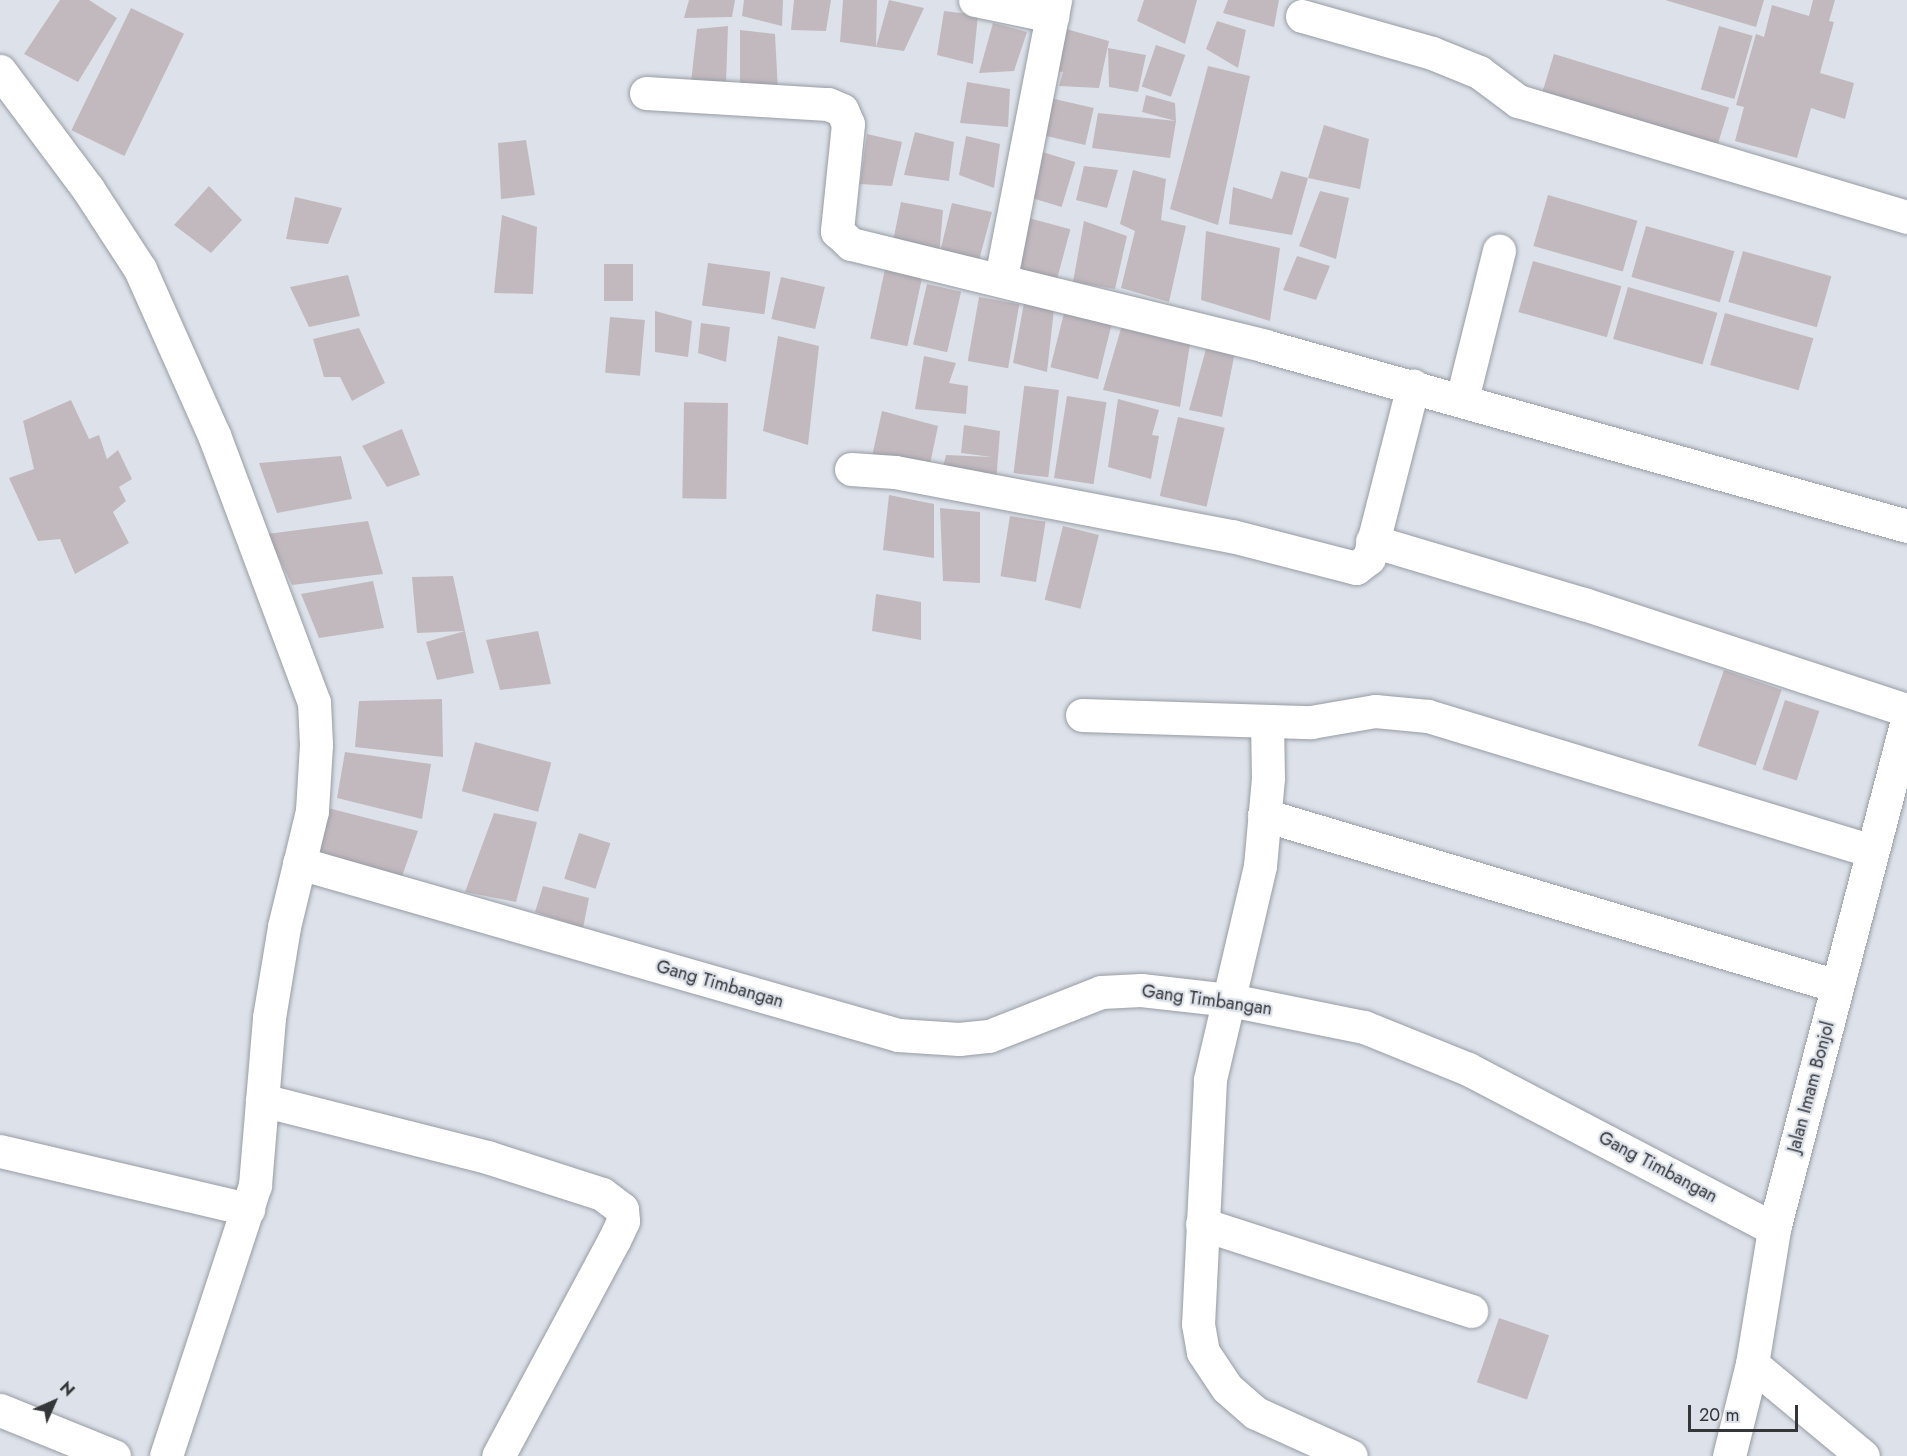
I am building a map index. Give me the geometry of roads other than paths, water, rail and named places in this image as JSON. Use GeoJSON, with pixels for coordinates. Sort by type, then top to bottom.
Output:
{"type":"FeatureCollection","features":[{"type":"Feature","properties":{"kind":"main road"},"geometry":{"type":"LineString","coordinates":[[975,0],[1053,8],[1001,278]]}},
{"type":"Feature","properties":{"kind":"main road"},"geometry":{"type":"LineString","coordinates":[[1302,16],[1432,53],[1479,72],[1518,102],[1907,218]]}},
{"type":"Feature","properties":{"kind":"main road"},"geometry":{"type":"LineString","coordinates":[[0,71],[88,189],[140,269],[214,435],[294,642],[314,702],[316,745],[312,811],[284,927],[269,1018],[262,1100],[261,1148],[248,1209],[166,1456]]}},
{"type":"Feature","properties":{"kind":"main road"},"geometry":{"type":"LineString","coordinates":[[646,93],[837,107],[849,124],[837,231],[842,238],[1462,399],[1907,526]]}},
{"type":"Feature","properties":{"kind":"main road"},"geometry":{"type":"LineString","coordinates":[[1462,399],[1499,251]]}},
{"type":"Feature","properties":{"kind":"main road"},"geometry":{"type":"LineString","coordinates":[[851,469],[895,472],[1232,536],[1340,567],[1356,568],[1365,564],[1413,386]]}},
{"type":"Feature","properties":{"kind":"main road"},"geometry":{"type":"LineString","coordinates":[[1372,541],[1584,604],[1907,710]]}},
{"type":"Feature","properties":{"kind":"main road"},"geometry":{"type":"LineString","coordinates":[[1082,715],[1311,722],[1375,711],[1428,716],[1872,851]]}},
{"type":"Feature","properties":{"kind":"main road","name":"Jalan Imam Bonjol"},"geometry":{"type":"LineString","coordinates":[[1729,1456],[1752,1364],[1774,1229],[1907,720]]}},
{"type":"Feature","properties":{"kind":"main road"},"geometry":{"type":"LineString","coordinates":[[1267,721],[1260,866],[1210,1080],[1198,1324],[1203,1352],[1227,1389],[1256,1413],[1351,1456]]}},
{"type":"Feature","properties":{"kind":"main road"},"geometry":{"type":"LineString","coordinates":[[1264,815],[1838,986]]}},
{"type":"Feature","properties":{"kind":"main road","name":"Gang Timbangan"},"geometry":{"type":"LineString","coordinates":[[299,863],[898,1035],[959,1039],[989,1036],[1101,992],[1141,990],[1230,1000],[1364,1027],[1401,1040],[1468,1069],[1774,1229]]}},
{"type":"Feature","properties":{"kind":"main road"},"geometry":{"type":"LineString","coordinates":[[262,1100],[487,1157],[602,1194],[622,1209],[623,1221],[614,1240],[498,1456]]}},
{"type":"Feature","properties":{"kind":"main road"},"geometry":{"type":"LineString","coordinates":[[0,1152],[248,1209]]}},
{"type":"Feature","properties":{"kind":"main road"},"geometry":{"type":"LineString","coordinates":[[1202,1224],[1471,1311]]}},
{"type":"Feature","properties":{"kind":"main road"},"geometry":{"type":"LineString","coordinates":[[1752,1364],[1863,1456]]}},
{"type":"Feature","properties":{"kind":"main road"},"geometry":{"type":"LineString","coordinates":[[0,1410],[114,1456]]}}]}
